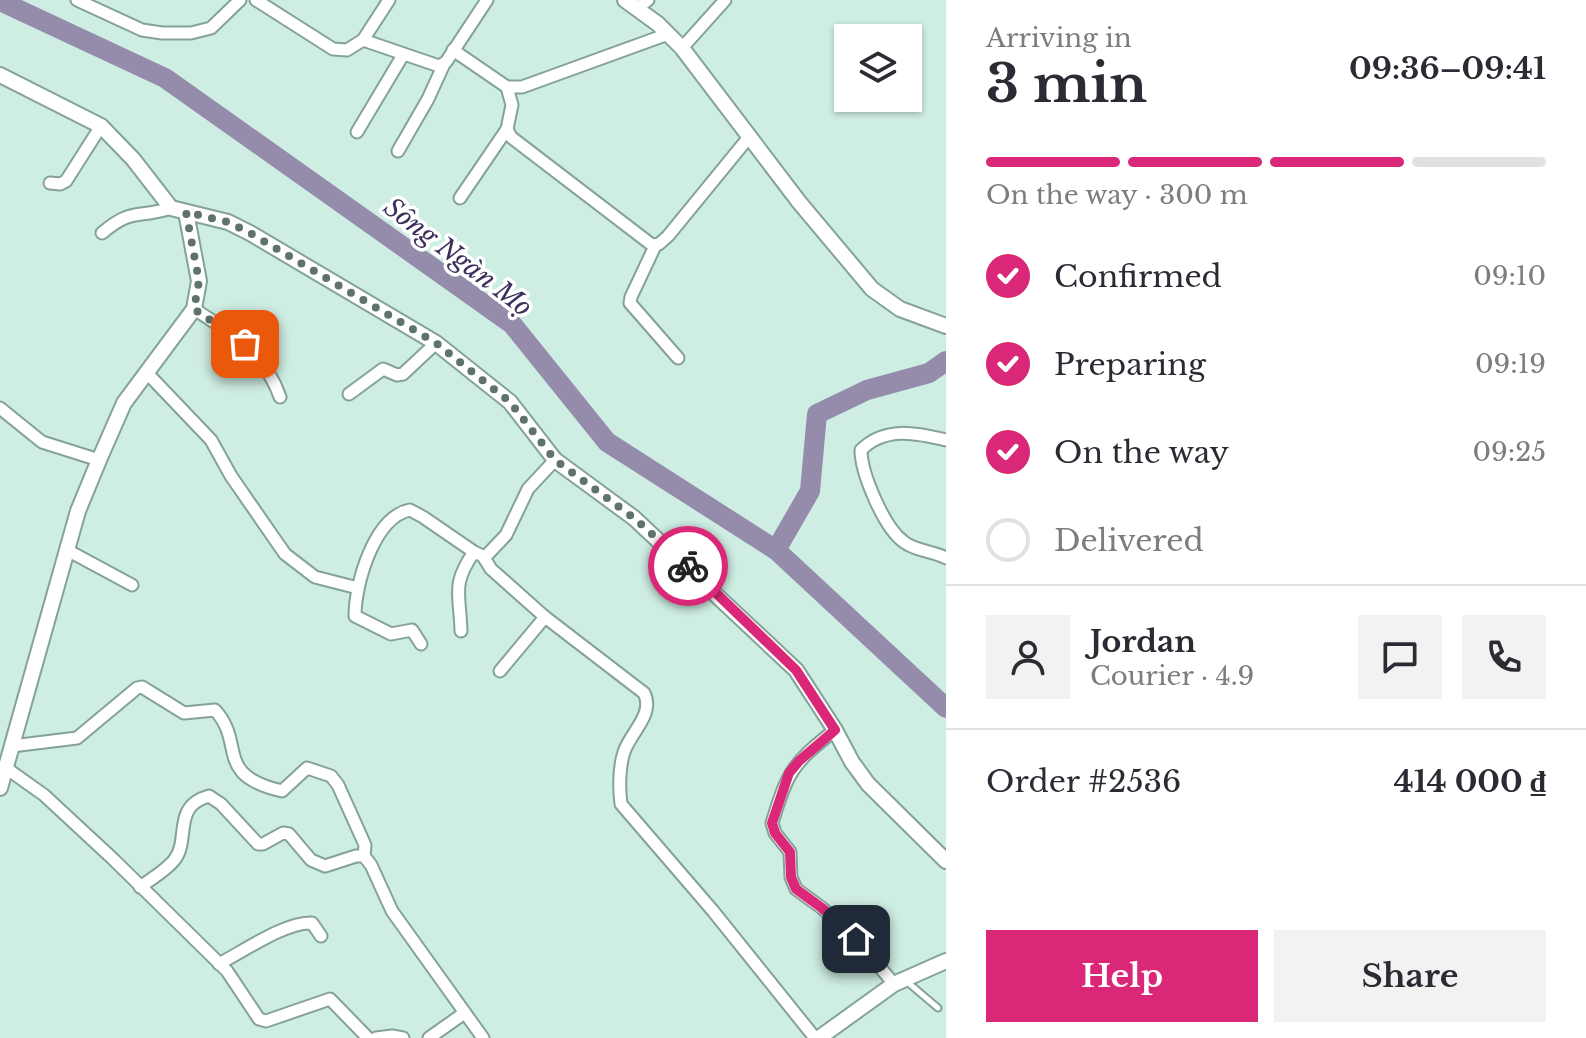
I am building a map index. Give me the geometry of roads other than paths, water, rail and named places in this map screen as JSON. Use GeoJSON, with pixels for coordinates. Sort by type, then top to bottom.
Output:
{"type":"FeatureCollection","features":[{"type":"Feature","properties":{"kind":"street"},"geometry":{"type":"LineString","coordinates":[[77,0],[103,5],[142,30],[191,33],[211,28],[240,0]]}},
{"type":"Feature","properties":{"kind":"street"},"geometry":{"type":"LineString","coordinates":[[256,0],[333,49],[347,50],[363,40],[389,0]]}},
{"type":"Feature","properties":{"kind":"street"},"geometry":{"type":"LineString","coordinates":[[398,151],[444,64],[487,0]]}},
{"type":"Feature","properties":{"kind":"street"},"geometry":{"type":"LineString","coordinates":[[682,48],[725,0]]}},
{"type":"Feature","properties":{"kind":"street"},"geometry":{"type":"LineString","coordinates":[[637,3],[682,48],[749,137],[872,289],[900,309],[946,326]]}},
{"type":"Feature","properties":{"kind":"street"},"geometry":{"type":"LineString","coordinates":[[453,50],[507,87],[532,85],[668,34]]}},
{"type":"Feature","properties":{"kind":"street"},"geometry":{"type":"LineString","coordinates":[[363,40],[434,66],[444,64]]}},
{"type":"Feature","properties":{"kind":"street"},"geometry":{"type":"LineString","coordinates":[[357,132],[403,55]]}},
{"type":"Feature","properties":{"kind":"street"},"geometry":{"type":"LineString","coordinates":[[0,75],[101,126],[133,159],[171,208]]}},
{"type":"Feature","properties":{"kind":"street"},"geometry":{"type":"LineString","coordinates":[[460,198],[507,129],[512,105],[507,87]]}},
{"type":"Feature","properties":{"kind":"street"},"geometry":{"type":"LineString","coordinates":[[50,183],[66,181],[101,126]]}},
{"type":"Feature","properties":{"kind":"street"},"geometry":{"type":"LineString","coordinates":[[507,129],[511,137],[643,240],[655,246]]}},
{"type":"Feature","properties":{"kind":"street"},"geometry":{"type":"LineString","coordinates":[[678,358],[630,303],[631,297],[655,246],[668,236],[749,137]]}},
{"type":"Feature","properties":{"kind":"street"},"geometry":{"type":"LineString","coordinates":[[102,233],[127,214],[171,208],[228,222],[436,343],[510,402],[555,460],[634,518],[796,670],[868,784],[946,861]]}},
{"type":"Feature","properties":{"kind":"street"},"geometry":{"type":"LineString","coordinates":[[0,788],[78,511],[124,403],[194,309],[199,281],[186,212]]}},
{"type":"Feature","properties":{"kind":"street"},"geometry":{"type":"LineString","coordinates":[[194,309],[245,344],[272,378],[280,397]]}},
{"type":"Feature","properties":{"kind":"street"},"geometry":{"type":"LineString","coordinates":[[349,394],[383,369],[397,375],[403,374],[436,343]]}},
{"type":"Feature","properties":{"kind":"street"},"geometry":{"type":"LineString","coordinates":[[148,374],[211,440],[231,476],[285,554],[315,577],[358,588]]}},
{"type":"Feature","properties":{"kind":"street"},"geometry":{"type":"LineString","coordinates":[[0,408],[42,442],[99,460]]}},
{"type":"Feature","properties":{"kind":"street"},"geometry":{"type":"LineString","coordinates":[[946,440],[907,433],[891,434],[867,444],[860,454],[884,516],[896,535],[907,545],[946,558]]}},
{"type":"Feature","properties":{"kind":"street"},"geometry":{"type":"LineString","coordinates":[[461,631],[457,585],[464,566],[506,535],[528,489],[555,460]]}},
{"type":"Feature","properties":{"kind":"street"},"geometry":{"type":"LineString","coordinates":[[421,644],[412,630],[391,634],[358,618],[355,613],[358,588],[380,531],[410,510],[479,554],[491,569],[545,617],[644,693],[648,702],[646,711],[624,752],[621,804],[817,1038],[899,982],[946,961]]}},
{"type":"Feature","properties":{"kind":"street"},"geometry":{"type":"LineString","coordinates":[[67,550],[132,585]]}},
{"type":"Feature","properties":{"kind":"street"},"geometry":{"type":"LineString","coordinates":[[500,671],[545,617]]}},
{"type":"Feature","properties":{"kind":"street"},"geometry":{"type":"LineString","coordinates":[[12,746],[77,738],[142,687],[184,713],[215,710],[223,721],[235,765],[242,774],[282,791],[307,768],[331,776],[365,845],[364,856],[392,911],[483,1038]]}},
{"type":"Feature","properties":{"kind":"street"},"geometry":{"type":"LineString","coordinates":[[835,730],[789,773],[772,823],[773,829],[790,852],[791,877],[796,889],[837,921],[899,982]]}},
{"type":"Feature","properties":{"kind":"street"},"geometry":{"type":"LineString","coordinates":[[6,768],[60,809],[219,964],[234,980],[259,1019],[266,1021],[330,999],[368,1038]]}},
{"type":"Feature","properties":{"kind":"street"},"geometry":{"type":"LineString","coordinates":[[140,887],[174,860],[188,811],[199,799],[209,796],[221,804],[258,844],[283,833],[289,834],[311,860],[325,866],[364,856]]}},
{"type":"Feature","properties":{"kind":"street"},"geometry":{"type":"LineString","coordinates":[[219,964],[302,924],[312,923],[321,936]]}},
{"type":"Feature","properties":{"kind":"street"},"geometry":{"type":"LineString","coordinates":[[429,1038],[463,1014]]}},
{"type":"Feature","properties":{"kind":"street"},"geometry":{"type":"LineString","coordinates":[[376,1038],[403,1038]]}},
{"type":"Feature","properties":{"kind":"lane"},"geometry":{"type":"LineString","coordinates":[[899,982],[938,1008]]}},
{"type":"Feature","properties":{"kind":"waterway","name":"Sông Ngàn Mọ"},"geometry":{"type":"LineString","coordinates":[[0,1],[165,78],[512,324],[607,442],[776,550],[946,708]]}},
{"type":"Feature","properties":{"kind":"waterway"},"geometry":{"type":"LineString","coordinates":[[776,550],[810,491],[817,414],[867,390],[929,373],[946,361]]}}]}
